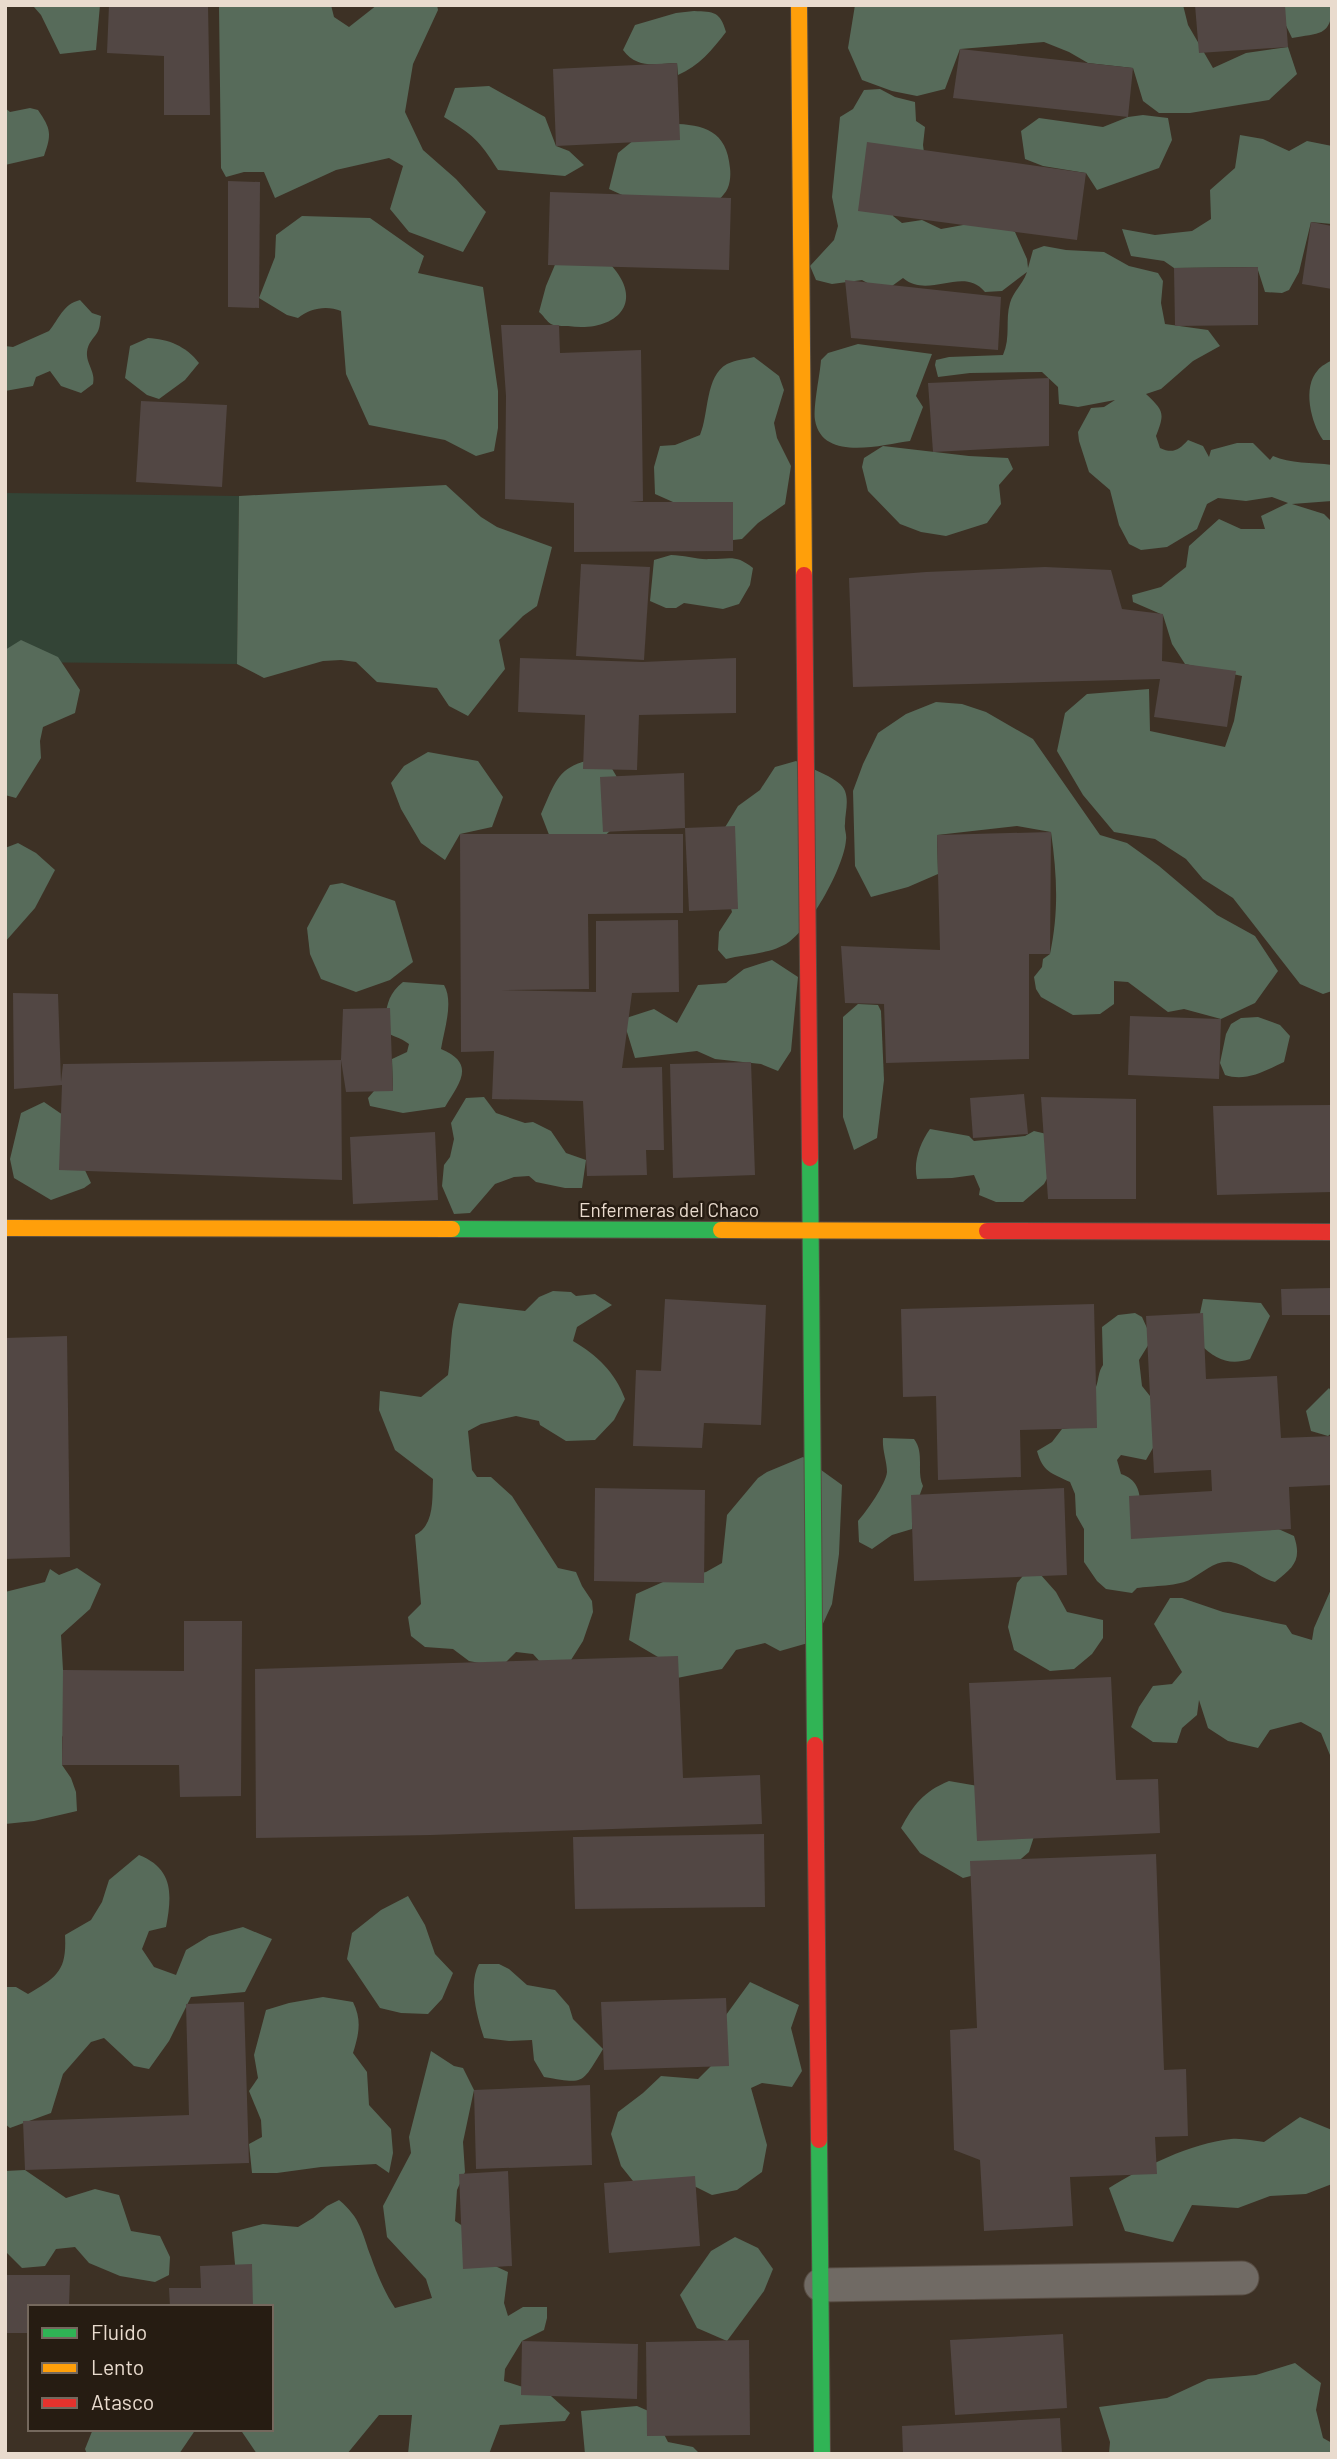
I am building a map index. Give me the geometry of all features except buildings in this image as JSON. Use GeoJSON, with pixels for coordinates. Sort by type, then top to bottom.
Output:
{"type":"FeatureCollection","features":[{"type":"Feature","properties":{"kind":"street"},"geometry":{"type":"LineString","coordinates":[[799,5],[822,2454]]}},
{"type":"Feature","properties":{"kind":"street","name":"Enfermeras del Chaco"},"geometry":{"type":"LineString","coordinates":[[5,1228],[1332,1232]]}},
{"type":"Feature","properties":{"kind":"lane"},"geometry":{"type":"LineString","coordinates":[[821,2285],[1242,2278]]}},
{"type":"Feature","properties":{"kind":"green space"},"geometry":{"type":"Polygon","coordinates":[[[5,5],[100,5],[96,50],[60,54],[41,15],[34,7],[5,5]]]}},
{"type":"Feature","properties":{"kind":"green space"},"geometry":{"type":"Polygon","coordinates":[[[219,5],[331,5],[334,17],[349,27],[377,5],[437,5],[438,10],[413,64],[405,112],[423,150],[456,179],[486,212],[463,252],[409,232],[390,209],[403,166],[389,158],[336,170],[275,198],[264,172],[244,172],[226,177],[221,168],[219,5]]]}},
{"type":"Feature","properties":{"kind":"green space"},"geometry":{"type":"Polygon","coordinates":[[[855,5],[1183,5],[1188,25],[1213,68],[1246,53],[1288,47],[1297,74],[1269,100],[1190,113],[1159,113],[1143,101],[1133,68],[1088,63],[1044,42],[960,49],[945,89],[917,96],[892,91],[862,80],[848,48],[855,5]]]}},
{"type":"Feature","properties":{"kind":"green space"},"geometry":{"type":"Polygon","coordinates":[[[1276,5],[1332,5],[1329,23],[1322,32],[1292,38],[1276,5]]]}},
{"type":"Feature","properties":{"kind":"green space"},"geometry":{"type":"Polygon","coordinates":[[[694,11],[719,16],[726,32],[705,57],[686,71],[678,75],[677,63],[640,63],[623,50],[635,25],[676,13],[694,11]]]}},
{"type":"Feature","properties":{"kind":"green space"},"geometry":{"type":"Polygon","coordinates":[[[489,86],[545,117],[556,146],[569,151],[584,165],[565,176],[498,170],[475,139],[444,117],[455,88],[489,86]]]}},
{"type":"Feature","properties":{"kind":"green space"},"geometry":{"type":"Polygon","coordinates":[[[880,89],[895,97],[915,102],[916,121],[925,127],[925,160],[899,177],[893,216],[902,223],[922,220],[941,229],[991,220],[1015,232],[1027,259],[1028,268],[1033,250],[1044,246],[1104,252],[1129,266],[1158,273],[1163,281],[1161,303],[1165,324],[1208,330],[1220,346],[1193,361],[1161,389],[1146,394],[1161,413],[1156,436],[1160,448],[1176,450],[1188,440],[1203,446],[1209,457],[1211,450],[1237,443],[1253,443],[1270,460],[1273,456],[1294,462],[1332,465],[1332,501],[1292,504],[1324,514],[1332,522],[1332,991],[1323,994],[1300,984],[1233,898],[1203,879],[1186,859],[1155,839],[1114,832],[1083,795],[1057,751],[1065,713],[1087,694],[1149,689],[1150,731],[1225,747],[1234,721],[1242,676],[1185,664],[1172,644],[1163,615],[1133,602],[1132,595],[1161,587],[1186,567],[1189,546],[1219,519],[1241,529],[1265,529],[1261,516],[1288,503],[1272,497],[1246,501],[1218,498],[1207,504],[1197,529],[1167,547],[1141,550],[1129,544],[1119,525],[1110,490],[1089,472],[1079,441],[1078,432],[1091,408],[1104,407],[1115,400],[1078,407],[1059,404],[1058,387],[1042,372],[970,373],[938,377],[936,360],[1003,355],[1007,342],[1010,303],[1027,272],[1002,291],[985,292],[967,282],[924,286],[903,278],[892,286],[871,285],[862,280],[832,284],[816,280],[810,266],[834,240],[838,226],[832,197],[840,117],[853,109],[864,90],[880,89]]]}},
{"type":"Feature","properties":{"kind":"green space"},"geometry":{"type":"Polygon","coordinates":[[[5,108],[10,112],[30,108],[38,110],[49,132],[44,156],[5,165],[5,108]]]}},
{"type":"Feature","properties":{"kind":"green space"},"geometry":{"type":"Polygon","coordinates":[[[1143,115],[1168,118],[1172,140],[1159,168],[1097,190],[1086,173],[1043,166],[1025,159],[1021,131],[1039,118],[1103,127],[1128,117],[1143,115]]]}},
{"type":"Feature","properties":{"kind":"green space"},"geometry":{"type":"Polygon","coordinates":[[[672,124],[704,128],[712,132],[719,138],[728,155],[728,189],[719,200],[699,215],[642,204],[609,189],[618,153],[640,135],[672,124]]]}},
{"type":"Feature","properties":{"kind":"green space"},"geometry":{"type":"Polygon","coordinates":[[[1240,135],[1263,139],[1289,151],[1307,141],[1332,146],[1332,224],[1311,222],[1299,272],[1289,290],[1282,293],[1265,292],[1257,267],[1174,268],[1164,261],[1131,256],[1122,229],[1155,235],[1192,231],[1211,219],[1210,190],[1235,168],[1240,135]]]}},
{"type":"Feature","properties":{"kind":"green space"},"geometry":{"type":"Polygon","coordinates":[[[302,216],[370,218],[424,256],[418,273],[483,287],[498,391],[498,428],[494,451],[476,456],[445,440],[369,425],[346,374],[341,311],[319,309],[298,318],[287,315],[259,298],[275,257],[276,235],[302,216]]]}},
{"type":"Feature","properties":{"kind":"green space"},"geometry":{"type":"Polygon","coordinates":[[[557,260],[611,265],[622,280],[626,293],[620,314],[610,321],[584,327],[557,326],[550,323],[539,312],[557,260]]]}},
{"type":"Feature","properties":{"kind":"green space"},"geometry":{"type":"Polygon","coordinates":[[[80,300],[92,313],[101,316],[98,331],[87,352],[93,384],[81,393],[61,386],[50,371],[36,377],[33,386],[5,391],[5,346],[13,347],[49,331],[65,308],[80,300]]]}},
{"type":"Feature","properties":{"kind":"green space"},"geometry":{"type":"Polygon","coordinates":[[[148,338],[176,344],[199,363],[185,380],[159,399],[147,395],[125,378],[130,346],[148,338]]]}},
{"type":"Feature","properties":{"kind":"green space"},"geometry":{"type":"Polygon","coordinates":[[[858,344],[932,354],[916,396],[923,407],[910,441],[854,448],[829,442],[820,433],[815,414],[821,360],[828,353],[858,344]]]}},
{"type":"Feature","properties":{"kind":"green space"},"geometry":{"type":"Polygon","coordinates":[[[754,357],[779,376],[784,390],[774,423],[777,438],[791,466],[785,504],[758,523],[742,539],[733,540],[732,502],[673,502],[655,494],[654,467],[660,446],[675,445],[700,435],[711,386],[720,370],[727,364],[754,357]]]}},
{"type":"Feature","properties":{"kind":"green space"},"geometry":{"type":"Polygon","coordinates":[[[1332,360],[1332,440],[1323,440],[1312,415],[1310,386],[1318,370],[1332,360]]]}},
{"type":"Feature","properties":{"kind":"green space"},"geometry":{"type":"Polygon","coordinates":[[[883,446],[1008,458],[1013,469],[999,485],[1001,504],[987,523],[946,536],[921,532],[900,524],[868,491],[862,467],[864,458],[883,446]]]}},
{"type":"Feature","properties":{"kind":"green space"},"geometry":{"type":"Polygon","coordinates":[[[446,485],[481,517],[497,527],[552,547],[537,606],[499,640],[505,669],[468,716],[449,706],[437,688],[377,682],[356,662],[323,661],[264,678],[237,664],[239,496],[446,485]]]}},
{"type":"Feature","properties":{"kind":"green space"},"geometry":{"type":"Polygon","coordinates":[[[5,493],[239,496],[237,664],[5,662],[5,493]]]}},
{"type":"Feature","properties":{"kind":"green space"},"geometry":{"type":"Polygon","coordinates":[[[671,555],[705,559],[733,558],[742,561],[753,568],[750,585],[739,604],[723,609],[684,603],[676,608],[666,608],[650,601],[654,560],[671,555]]]}},
{"type":"Feature","properties":{"kind":"green space"},"geometry":{"type":"Polygon","coordinates":[[[21,640],[58,657],[80,690],[75,713],[43,727],[41,758],[16,798],[5,795],[5,650],[21,640]]]}},
{"type":"Feature","properties":{"kind":"green space"},"geometry":{"type":"Polygon","coordinates":[[[936,702],[962,704],[986,712],[1033,739],[1100,835],[1127,843],[1217,915],[1255,936],[1278,971],[1255,1003],[1221,1019],[1184,1009],[1168,1012],[1128,982],[1114,981],[1114,1004],[1100,1014],[1073,1015],[1041,997],[1034,977],[1042,967],[1043,959],[1050,954],[1056,908],[1051,832],[1017,826],[937,835],[938,874],[908,887],[871,897],[855,866],[853,791],[878,733],[906,714],[936,702]]]}},
{"type":"Feature","properties":{"kind":"green space"},"geometry":{"type":"Polygon","coordinates":[[[428,752],[478,761],[503,797],[492,827],[460,834],[445,860],[421,843],[401,809],[391,783],[404,766],[428,752]]]}},
{"type":"Feature","properties":{"kind":"green space"},"geometry":{"type":"Polygon","coordinates":[[[600,758],[611,767],[621,784],[612,829],[595,845],[553,845],[541,814],[556,782],[567,769],[600,758]]]}},
{"type":"Feature","properties":{"kind":"green space"},"geometry":{"type":"Polygon","coordinates":[[[796,761],[831,778],[845,791],[847,799],[844,851],[825,895],[798,934],[782,946],[726,959],[718,950],[719,932],[732,912],[721,873],[724,829],[738,806],[760,790],[775,767],[796,761]]]}},
{"type":"Feature","properties":{"kind":"green space"},"geometry":{"type":"Polygon","coordinates":[[[18,843],[36,853],[55,870],[35,908],[5,942],[5,848],[18,843]]]}},
{"type":"Feature","properties":{"kind":"green space"},"geometry":{"type":"Polygon","coordinates":[[[342,883],[395,901],[413,962],[390,980],[356,992],[321,979],[310,954],[307,928],[330,885],[342,883]]]}},
{"type":"Feature","properties":{"kind":"green space"},"geometry":{"type":"Polygon","coordinates":[[[772,960],[798,977],[791,1051],[778,1071],[761,1064],[715,1059],[697,1051],[635,1058],[623,1019],[654,1009],[677,1023],[698,985],[726,983],[744,969],[772,960]]]}},
{"type":"Feature","properties":{"kind":"green space"},"geometry":{"type":"Polygon","coordinates":[[[403,982],[444,985],[447,992],[447,1016],[441,1049],[459,1061],[462,1075],[445,1107],[403,1113],[370,1106],[368,1098],[374,1091],[393,1090],[392,1059],[407,1052],[409,1044],[384,1030],[390,998],[403,982]]]}},
{"type":"Feature","properties":{"kind":"green space"},"geometry":{"type":"Polygon","coordinates":[[[858,1004],[878,1005],[881,1011],[884,1080],[877,1138],[854,1150],[843,1117],[843,1017],[858,1004]]]}},
{"type":"Feature","properties":{"kind":"green space"},"geometry":{"type":"Polygon","coordinates":[[[1258,1017],[1280,1025],[1290,1036],[1284,1062],[1248,1076],[1225,1075],[1220,1063],[1231,1024],[1241,1018],[1258,1017]]]}},
{"type":"Feature","properties":{"kind":"green space"},"geometry":{"type":"Polygon","coordinates":[[[484,1097],[496,1113],[525,1123],[533,1122],[551,1131],[566,1153],[586,1160],[582,1188],[565,1188],[536,1182],[529,1176],[514,1177],[495,1184],[470,1213],[454,1214],[442,1186],[444,1165],[450,1157],[454,1139],[451,1123],[466,1098],[484,1097]]]}},
{"type":"Feature","properties":{"kind":"green space"},"geometry":{"type":"Polygon","coordinates":[[[44,1102],[79,1126],[83,1166],[91,1183],[51,1200],[14,1178],[10,1159],[21,1113],[44,1102]]]}},
{"type":"Feature","properties":{"kind":"green space"},"geometry":{"type":"Polygon","coordinates":[[[930,1129],[969,1136],[974,1141],[1025,1136],[1034,1131],[1055,1136],[1055,1164],[1044,1184],[1023,1202],[996,1202],[979,1195],[980,1189],[974,1175],[917,1179],[918,1153],[930,1129]]]}},
{"type":"Feature","properties":{"kind":"green space"},"geometry":{"type":"Polygon","coordinates":[[[553,1291],[571,1292],[576,1296],[595,1294],[612,1305],[577,1327],[573,1341],[604,1365],[625,1399],[614,1420],[595,1440],[566,1441],[540,1425],[539,1421],[516,1416],[481,1424],[468,1431],[472,1470],[477,1477],[491,1477],[512,1496],[558,1568],[576,1572],[592,1601],[593,1612],[583,1641],[571,1660],[543,1665],[533,1654],[516,1652],[501,1667],[469,1661],[453,1649],[425,1647],[411,1636],[408,1617],[421,1604],[415,1535],[426,1525],[429,1518],[433,1479],[395,1450],[379,1410],[380,1391],[421,1397],[448,1375],[452,1330],[459,1303],[525,1311],[539,1297],[553,1291]]]}},
{"type":"Feature","properties":{"kind":"green space"},"geometry":{"type":"Polygon","coordinates":[[[1203,1299],[1261,1303],[1270,1316],[1250,1359],[1235,1362],[1223,1360],[1200,1344],[1198,1323],[1203,1299]]]}},
{"type":"Feature","properties":{"kind":"green space"},"geometry":{"type":"Polygon","coordinates":[[[1135,1313],[1142,1317],[1152,1339],[1139,1360],[1142,1386],[1150,1396],[1161,1434],[1146,1460],[1121,1455],[1117,1460],[1121,1474],[1137,1487],[1140,1500],[1139,1521],[1274,1527],[1294,1536],[1297,1551],[1295,1562],[1275,1582],[1243,1566],[1225,1562],[1186,1581],[1137,1588],[1132,1593],[1106,1589],[1084,1562],[1084,1529],[1076,1515],[1075,1494],[1070,1482],[1045,1468],[1037,1451],[1052,1442],[1062,1429],[1083,1426],[1103,1365],[1102,1327],[1118,1315],[1135,1313]]]}},
{"type":"Feature","properties":{"kind":"green space"},"geometry":{"type":"Polygon","coordinates":[[[1329,1388],[1331,1391],[1332,1389],[1332,1433],[1328,1436],[1311,1431],[1306,1411],[1329,1388]]]}},
{"type":"Feature","properties":{"kind":"green space"},"geometry":{"type":"Polygon","coordinates":[[[883,1438],[914,1439],[919,1450],[923,1486],[912,1516],[912,1529],[892,1535],[872,1549],[859,1542],[858,1521],[886,1477],[883,1438]]]}},
{"type":"Feature","properties":{"kind":"green space"},"geometry":{"type":"Polygon","coordinates":[[[803,1457],[842,1485],[839,1554],[832,1604],[815,1641],[780,1651],[765,1643],[736,1650],[722,1669],[672,1679],[658,1657],[629,1640],[636,1594],[663,1582],[706,1572],[722,1563],[727,1515],[758,1478],[803,1457]]]}},
{"type":"Feature","properties":{"kind":"green space"},"geometry":{"type":"Polygon","coordinates":[[[1032,1565],[1056,1592],[1067,1612],[1103,1620],[1103,1638],[1092,1654],[1074,1669],[1050,1671],[1014,1650],[1008,1627],[1017,1583],[1032,1565]]]}},
{"type":"Feature","properties":{"kind":"green space"},"geometry":{"type":"Polygon","coordinates":[[[77,1568],[101,1584],[90,1609],[61,1635],[63,1670],[81,1687],[79,1711],[62,1737],[62,1765],[76,1792],[77,1811],[34,1821],[5,1824],[5,1592],[45,1582],[50,1569],[59,1575],[77,1568]]]}},
{"type":"Feature","properties":{"kind":"green space"},"geometry":{"type":"Polygon","coordinates":[[[1332,1587],[1332,1760],[1321,1733],[1301,1722],[1270,1730],[1258,1748],[1228,1741],[1208,1728],[1199,1700],[1197,1715],[1182,1728],[1177,1743],[1153,1742],[1131,1727],[1139,1707],[1153,1686],[1172,1684],[1182,1672],[1154,1624],[1170,1598],[1182,1598],[1223,1612],[1286,1625],[1292,1634],[1312,1640],[1314,1628],[1332,1587]]]}},
{"type":"Feature","properties":{"kind":"green space"},"geometry":{"type":"Polygon","coordinates":[[[949,1781],[1001,1790],[1037,1827],[1029,1852],[1008,1870],[994,1870],[963,1878],[920,1853],[901,1828],[920,1800],[949,1781]]]}},
{"type":"Feature","properties":{"kind":"green space"},"geometry":{"type":"Polygon","coordinates":[[[139,1855],[159,1868],[168,1884],[166,1927],[149,1931],[142,1949],[154,1967],[176,1975],[186,1950],[209,1936],[243,1927],[272,1939],[245,1992],[191,1997],[169,2041],[149,2069],[134,2066],[104,2038],[91,2042],[63,2074],[51,2113],[10,2128],[5,2124],[5,1987],[16,1987],[28,1994],[53,1977],[62,1965],[65,1935],[91,1920],[102,1902],[109,1880],[139,1855]]]}},
{"type":"Feature","properties":{"kind":"green space"},"geometry":{"type":"Polygon","coordinates":[[[408,1896],[425,1925],[435,1954],[453,1973],[442,1999],[428,2014],[401,2013],[380,2008],[347,1959],[352,1933],[381,1910],[408,1896]]]}},
{"type":"Feature","properties":{"kind":"green space"},"geometry":{"type":"Polygon","coordinates":[[[479,1964],[499,1964],[527,1985],[555,1990],[569,2006],[573,2019],[603,2049],[585,2076],[575,2081],[544,2077],[534,2060],[532,2040],[484,2038],[476,2011],[474,1991],[479,1964]]]}},
{"type":"Feature","properties":{"kind":"green space"},"geometry":{"type":"Polygon","coordinates":[[[750,1982],[799,2005],[791,2028],[802,2071],[792,2087],[762,2083],[751,2088],[767,2145],[762,2172],[737,2190],[712,2195],[696,2187],[633,2181],[621,2166],[611,2134],[618,2112],[661,2076],[698,2079],[711,2066],[726,2015],[750,1982]]]}},
{"type":"Feature","properties":{"kind":"green space"},"geometry":{"type":"Polygon","coordinates":[[[323,1997],[353,2002],[356,2009],[359,2027],[353,2053],[367,2072],[369,2105],[391,2129],[393,2153],[389,2173],[376,2164],[252,2173],[249,2144],[262,2137],[261,2120],[249,2091],[258,2078],[254,2055],[266,2010],[323,1997]]]}},
{"type":"Feature","properties":{"kind":"green space"},"geometry":{"type":"Polygon","coordinates":[[[431,2051],[454,2066],[463,2068],[474,2090],[463,2142],[465,2172],[457,2190],[455,2221],[472,2232],[495,2266],[508,2272],[504,2303],[508,2316],[523,2307],[547,2307],[544,2330],[522,2341],[505,2369],[504,2381],[551,2396],[570,2413],[565,2421],[500,2425],[489,2454],[408,2454],[412,2415],[379,2415],[347,2454],[257,2454],[241,2431],[273,2431],[273,2305],[239,2305],[232,2232],[263,2224],[298,2227],[339,2200],[360,2226],[379,2277],[395,2308],[432,2298],[426,2279],[387,2237],[383,2206],[411,2153],[409,2137],[431,2051]]]}},
{"type":"Feature","properties":{"kind":"green space"},"geometry":{"type":"Polygon","coordinates":[[[1300,2117],[1332,2130],[1332,2184],[1306,2194],[1270,2196],[1238,2208],[1192,2205],[1173,2242],[1125,2231],[1109,2188],[1152,2164],[1200,2145],[1231,2139],[1264,2142],[1300,2117]]]}},
{"type":"Feature","properties":{"kind":"green space"},"geometry":{"type":"Polygon","coordinates":[[[25,2170],[66,2198],[95,2189],[119,2195],[131,2231],[160,2236],[170,2257],[169,2275],[155,2282],[120,2276],[89,2263],[75,2247],[56,2249],[45,2266],[22,2268],[5,2251],[5,2171],[25,2170]]]}},
{"type":"Feature","properties":{"kind":"green space"},"geometry":{"type":"Polygon","coordinates":[[[735,2237],[758,2248],[773,2269],[764,2291],[727,2341],[697,2328],[680,2295],[711,2251],[735,2237]]]}},
{"type":"Feature","properties":{"kind":"green space"},"geometry":{"type":"Polygon","coordinates":[[[1295,2363],[1321,2383],[1316,2410],[1323,2438],[1332,2443],[1332,2454],[1109,2454],[1110,2442],[1099,2407],[1167,2398],[1208,2379],[1256,2375],[1295,2363]]]}},
{"type":"Feature","properties":{"kind":"green space"},"geometry":{"type":"Polygon","coordinates":[[[637,2406],[653,2413],[668,2442],[693,2447],[700,2454],[585,2454],[581,2411],[637,2406]]]}},
{"type":"Feature","properties":{"kind":"green space"},"geometry":{"type":"Polygon","coordinates":[[[92,2431],[195,2431],[179,2454],[87,2454],[85,2449],[92,2431]]]}},
{"type":"Feature","properties":{"kind":"traffic: fast"},"geometry":{"type":"LineString","coordinates":[[810,1158],[815,1745]]}},
{"type":"Feature","properties":{"kind":"traffic: fast"},"geometry":{"type":"LineString","coordinates":[[452,1229],[721,1230]]}},
{"type":"Feature","properties":{"kind":"traffic: fast"},"geometry":{"type":"LineString","coordinates":[[819,2140],[822,2454]]}},
{"type":"Feature","properties":{"kind":"traffic: slow"},"geometry":{"type":"LineString","coordinates":[[799,5],[804,575]]}},
{"type":"Feature","properties":{"kind":"traffic: slow"},"geometry":{"type":"LineString","coordinates":[[5,1228],[452,1229]]}},
{"type":"Feature","properties":{"kind":"traffic: slow"},"geometry":{"type":"LineString","coordinates":[[721,1230],[987,1231]]}},
{"type":"Feature","properties":{"kind":"traffic: jam"},"geometry":{"type":"LineString","coordinates":[[804,575],[810,1158]]}},
{"type":"Feature","properties":{"kind":"traffic: jam"},"geometry":{"type":"LineString","coordinates":[[987,1231],[1332,1232]]}},
{"type":"Feature","properties":{"kind":"traffic: jam"},"geometry":{"type":"LineString","coordinates":[[815,1745],[819,2140]]}}]}
